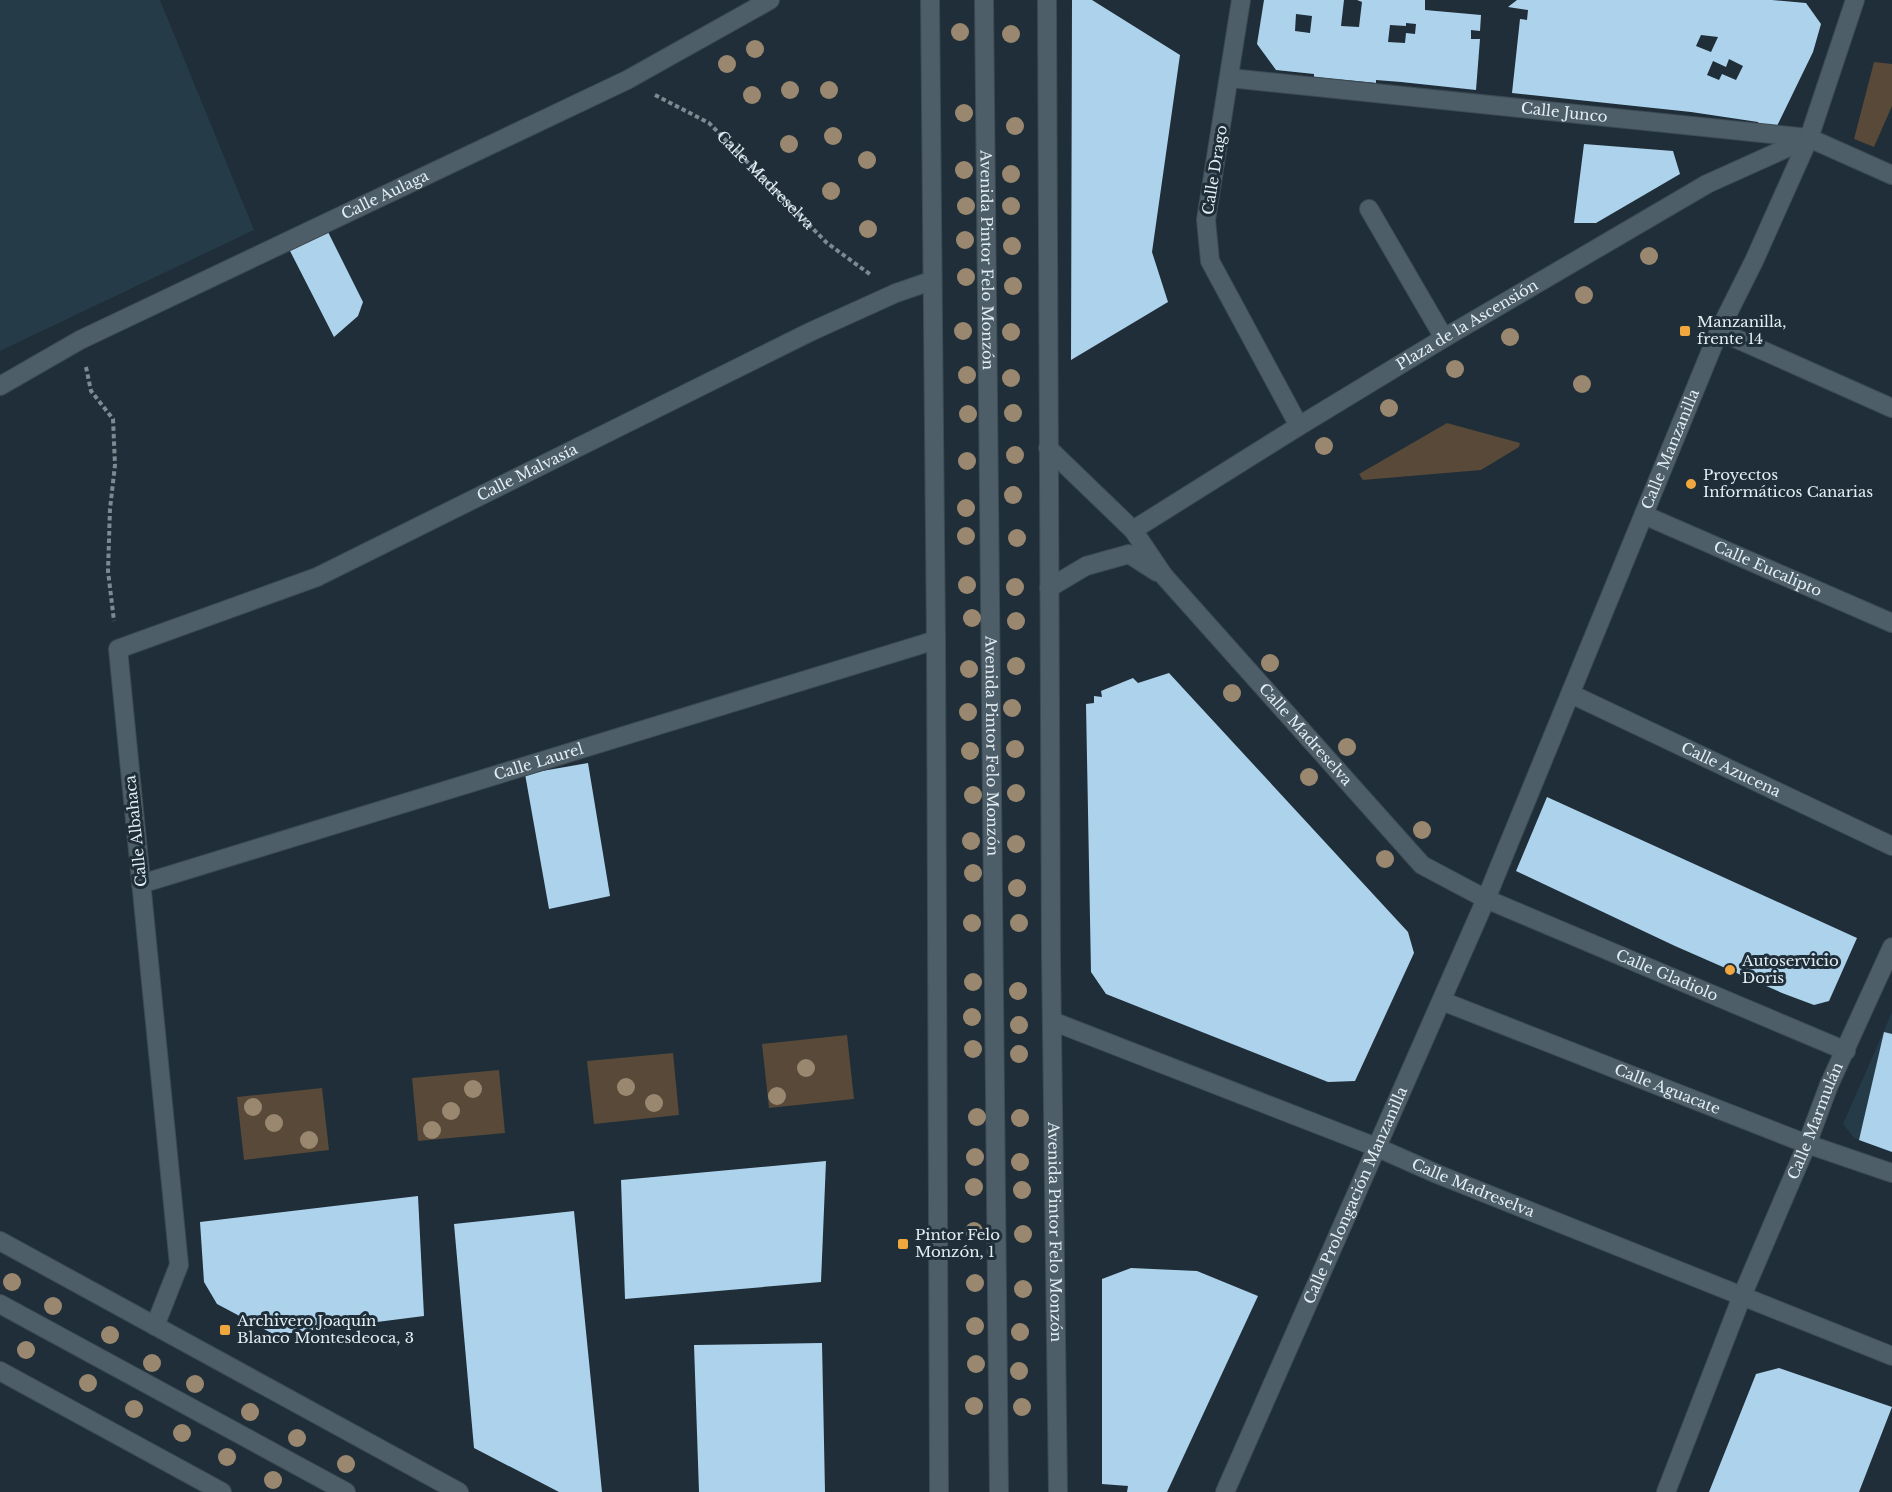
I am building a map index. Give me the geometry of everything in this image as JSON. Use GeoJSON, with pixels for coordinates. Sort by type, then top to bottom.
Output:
{"type":"FeatureCollection","features":[{"type":"Feature","properties":{"kind":"street","name":"Calle Aulaga"},"geometry":{"type":"LineString","coordinates":[[0,386],[80,340],[627,80],[770,0]]}},
{"type":"Feature","properties":{"kind":"street"},"geometry":{"type":"LineString","coordinates":[[930,0],[936,640],[939,1492]]}},
{"type":"Feature","properties":{"kind":"street","name":"Avenida Pintor Felo Monzón"},"geometry":{"type":"LineString","coordinates":[[984,0],[999,1492]]}},
{"type":"Feature","properties":{"kind":"street","name":"Avenida Pintor Felo Monzón"},"geometry":{"type":"LineString","coordinates":[[1047,0],[1052,1022],[1058,1492]]}},
{"type":"Feature","properties":{"kind":"street","name":"Calle Drago"},"geometry":{"type":"LineString","coordinates":[[1241,0],[1206,220],[1210,261],[1299,426]]}},
{"type":"Feature","properties":{"kind":"street","name":"Calle Manzanilla"},"geometry":{"type":"LineString","coordinates":[[1486,899],[1719,331],[1754,261],[1809,138],[1855,0]]}},
{"type":"Feature","properties":{"kind":"street","name":"Calle Junco"},"geometry":{"type":"LineString","coordinates":[[1230,78],[1809,138],[1892,175]]}},
{"type":"Feature","properties":{"kind":"street","name":"Plaza de la Ascensión"},"geometry":{"type":"LineString","coordinates":[[1132,530],[1444,338],[1707,184],[1809,138]]}},
{"type":"Feature","properties":{"kind":"street"},"geometry":{"type":"LineString","coordinates":[[1369,209],[1444,338]]}},
{"type":"Feature","properties":{"kind":"street","name":"Calle Malvasía"},"geometry":{"type":"LineString","coordinates":[[118,649],[317,577],[810,332],[896,293],[931,281]]}},
{"type":"Feature","properties":{"kind":"street"},"geometry":{"type":"LineString","coordinates":[[1719,331],[1892,408]]}},
{"type":"Feature","properties":{"kind":"street","name":"Calle Madreselva"},"geometry":{"type":"LineString","coordinates":[[1048,448],[1132,530],[1164,576],[1422,865],[1486,899]]}},
{"type":"Feature","properties":{"kind":"street","name":"Calle Eucalipto"},"geometry":{"type":"LineString","coordinates":[[1644,515],[1892,623]]}},
{"type":"Feature","properties":{"kind":"street","name":"Calle Madreselva"},"geometry":{"type":"LineString","coordinates":[[1049,588],[1086,566],[1130,554],[1164,576]]}},
{"type":"Feature","properties":{"kind":"street","name":"Calle Laurel"},"geometry":{"type":"LineString","coordinates":[[141,884],[936,640]]}},
{"type":"Feature","properties":{"kind":"street","name":"Calle Albahaca"},"geometry":{"type":"LineString","coordinates":[[118,649],[179,1264],[155,1326]]}},
{"type":"Feature","properties":{"kind":"street","name":"Calle Azucena"},"geometry":{"type":"LineString","coordinates":[[1571,694],[1892,846]]}},
{"type":"Feature","properties":{"kind":"street","name":"Calle Prolongación Manzanilla"},"geometry":{"type":"LineString","coordinates":[[1225,1492],[1486,899]]}},
{"type":"Feature","properties":{"kind":"street","name":"Calle Gladiolo"},"geometry":{"type":"LineString","coordinates":[[1486,899],[1846,1051]]}},
{"type":"Feature","properties":{"kind":"street","name":"Calle Marmulán"},"geometry":{"type":"LineString","coordinates":[[1666,1492],[1742,1296],[1807,1144],[1829,1085],[1892,947]]}},
{"type":"Feature","properties":{"kind":"street","name":"Calle Aguacate"},"geometry":{"type":"LineString","coordinates":[[1442,1002],[1807,1144],[1892,1173]]}},
{"type":"Feature","properties":{"kind":"street","name":"Calle Madreselva"},"geometry":{"type":"LineString","coordinates":[[1052,1022],[1376,1147],[1437,1174],[1892,1356]]}},
{"type":"Feature","properties":{"kind":"street"},"geometry":{"type":"LineString","coordinates":[[0,1241],[459,1492]]}},
{"type":"Feature","properties":{"kind":"street"},"geometry":{"type":"LineString","coordinates":[[0,1304],[346,1492]]}},
{"type":"Feature","properties":{"kind":"street"},"geometry":{"type":"LineString","coordinates":[[0,1371],[222,1492]]}},
{"type":"Feature","properties":{"kind":"path","name":"Calle Madreselva"},"geometry":{"type":"LineString","coordinates":[[627,80],[709,123],[827,243],[896,293]]}},
{"type":"Feature","properties":{"kind":"path"},"geometry":{"type":"LineString","coordinates":[[80,340],[91,391],[113,419],[115,465],[110,509],[108,572],[118,649]]}},
{"type":"Feature","properties":{"kind":"shaded area"},"geometry":{"type":"Polygon","coordinates":[[[0,0],[160,0],[254,230],[0,351],[0,0]]]}},
{"type":"Feature","properties":{"kind":"shaded area"},"geometry":{"type":"Polygon","coordinates":[[[1874,62],[1892,64],[1892,106],[1874,147],[1854,139],[1874,62]]]}},
{"type":"Feature","properties":{"kind":"shaded area"},"geometry":{"type":"Polygon","coordinates":[[[1447,423],[1520,443],[1519,447],[1481,470],[1363,480],[1359,474],[1447,423]]]}},
{"type":"Feature","properties":{"kind":"shaded area"},"geometry":{"type":"Polygon","coordinates":[[[1892,1012],[1892,1152],[1854,1138],[1843,1124],[1892,1012]]]}},
{"type":"Feature","properties":{"kind":"shaded area"},"geometry":{"type":"Polygon","coordinates":[[[847,1035],[854,1099],[769,1108],[762,1044],[847,1035]]]}},
{"type":"Feature","properties":{"kind":"shaded area"},"geometry":{"type":"Polygon","coordinates":[[[673,1053],[679,1115],[594,1124],[587,1061],[673,1053]]]}},
{"type":"Feature","properties":{"kind":"shaded area"},"geometry":{"type":"Polygon","coordinates":[[[499,1070],[505,1133],[418,1141],[412,1078],[499,1070]]]}},
{"type":"Feature","properties":{"kind":"shaded area"},"geometry":{"type":"Polygon","coordinates":[[[322,1088],[329,1150],[244,1160],[237,1097],[322,1088]]]}},
{"type":"Feature","properties":{"kind":"building"},"geometry":{"type":"Polygon","coordinates":[[[1072,0],[1092,0],[1180,55],[1152,252],[1168,302],[1071,360],[1072,0]]]}},
{"type":"Feature","properties":{"kind":"building"},"geometry":{"type":"Polygon","coordinates":[[[1264,0],[1344,0],[1341,26],[1359,27],[1362,2],[1357,0],[1425,0],[1425,10],[1481,15],[1480,31],[1471,30],[1471,39],[1480,39],[1476,90],[1401,82],[1376,80],[1376,83],[1314,77],[1314,74],[1276,70],[1257,44],[1264,0]],[[1296,14],[1295,31],[1310,33],[1312,16],[1296,14]],[[1406,23],[1406,26],[1390,25],[1388,42],[1405,43],[1406,33],[1415,34],[1416,24],[1406,23]]]}},
{"type":"Feature","properties":{"kind":"building"},"geometry":{"type":"Polygon","coordinates":[[[1517,0],[1772,0],[1806,3],[1821,24],[1813,52],[1776,128],[1759,126],[1758,122],[1691,112],[1512,93],[1520,19],[1527,20],[1528,10],[1508,7],[1517,0]],[[1701,35],[1696,46],[1711,52],[1718,37],[1701,35]],[[1729,59],[1726,67],[1713,61],[1707,75],[1719,80],[1722,74],[1736,80],[1743,66],[1729,59]]]}},
{"type":"Feature","properties":{"kind":"building"},"geometry":{"type":"Polygon","coordinates":[[[1584,144],[1673,151],[1680,174],[1596,223],[1574,223],[1584,144]]]}},
{"type":"Feature","properties":{"kind":"building"},"geometry":{"type":"Polygon","coordinates":[[[327,230],[363,302],[358,316],[334,337],[289,249],[327,230]]]}},
{"type":"Feature","properties":{"kind":"building"},"geometry":{"type":"Polygon","coordinates":[[[1169,673],[1408,932],[1414,953],[1355,1081],[1328,1082],[1106,994],[1091,972],[1086,704],[1094,703],[1094,696],[1102,697],[1101,691],[1133,678],[1138,683],[1169,673]]]}},
{"type":"Feature","properties":{"kind":"building"},"geometry":{"type":"Polygon","coordinates":[[[588,763],[610,896],[549,909],[525,774],[588,763]]]}},
{"type":"Feature","properties":{"kind":"building"},"geometry":{"type":"Polygon","coordinates":[[[1547,797],[1857,938],[1829,1001],[1814,1005],[1782,993],[1675,946],[1516,871],[1547,797]]]}},
{"type":"Feature","properties":{"kind":"building"},"geometry":{"type":"Polygon","coordinates":[[[1884,1032],[1892,1034],[1892,1152],[1859,1140],[1884,1032]]]}},
{"type":"Feature","properties":{"kind":"building"},"geometry":{"type":"Polygon","coordinates":[[[826,1161],[821,1282],[625,1299],[621,1180],[826,1161]]]}},
{"type":"Feature","properties":{"kind":"building"},"geometry":{"type":"Polygon","coordinates":[[[418,1196],[424,1316],[275,1335],[217,1304],[204,1282],[200,1222],[418,1196]]]}},
{"type":"Feature","properties":{"kind":"building"},"geometry":{"type":"Polygon","coordinates":[[[574,1211],[602,1492],[559,1492],[474,1448],[454,1224],[574,1211]]]}},
{"type":"Feature","properties":{"kind":"building"},"geometry":{"type":"Polygon","coordinates":[[[1131,1268],[1197,1271],[1258,1296],[1167,1492],[1127,1492],[1128,1486],[1102,1484],[1102,1279],[1131,1268]]]}},
{"type":"Feature","properties":{"kind":"building"},"geometry":{"type":"Polygon","coordinates":[[[822,1343],[825,1492],[699,1492],[694,1345],[822,1343]]]}},
{"type":"Feature","properties":{"kind":"building"},"geometry":{"type":"Polygon","coordinates":[[[1779,1368],[1892,1407],[1859,1492],[1709,1492],[1756,1374],[1779,1368]]]}},
{"type":"Feature","properties":{"kind":"place","name":"Manzanilla, frente 14"},"geometry":{"type":"Point","coordinates":[1685,331]}},
{"type":"Feature","properties":{"kind":"place","name":"Proyectos Informáticos Canarias"},"geometry":{"type":"Point","coordinates":[1691,484]}},
{"type":"Feature","properties":{"kind":"place","name":"Autoservicio Doris"},"geometry":{"type":"Point","coordinates":[1730,970]}},
{"type":"Feature","properties":{"kind":"place","name":"Pintor Felo Monzón, 1"},"geometry":{"type":"Point","coordinates":[903,1244]}},
{"type":"Feature","properties":{"kind":"place","name":"Archivero Joaquín Blanco Montesdeoca, 3"},"geometry":{"type":"Point","coordinates":[225,1330]}}]}
